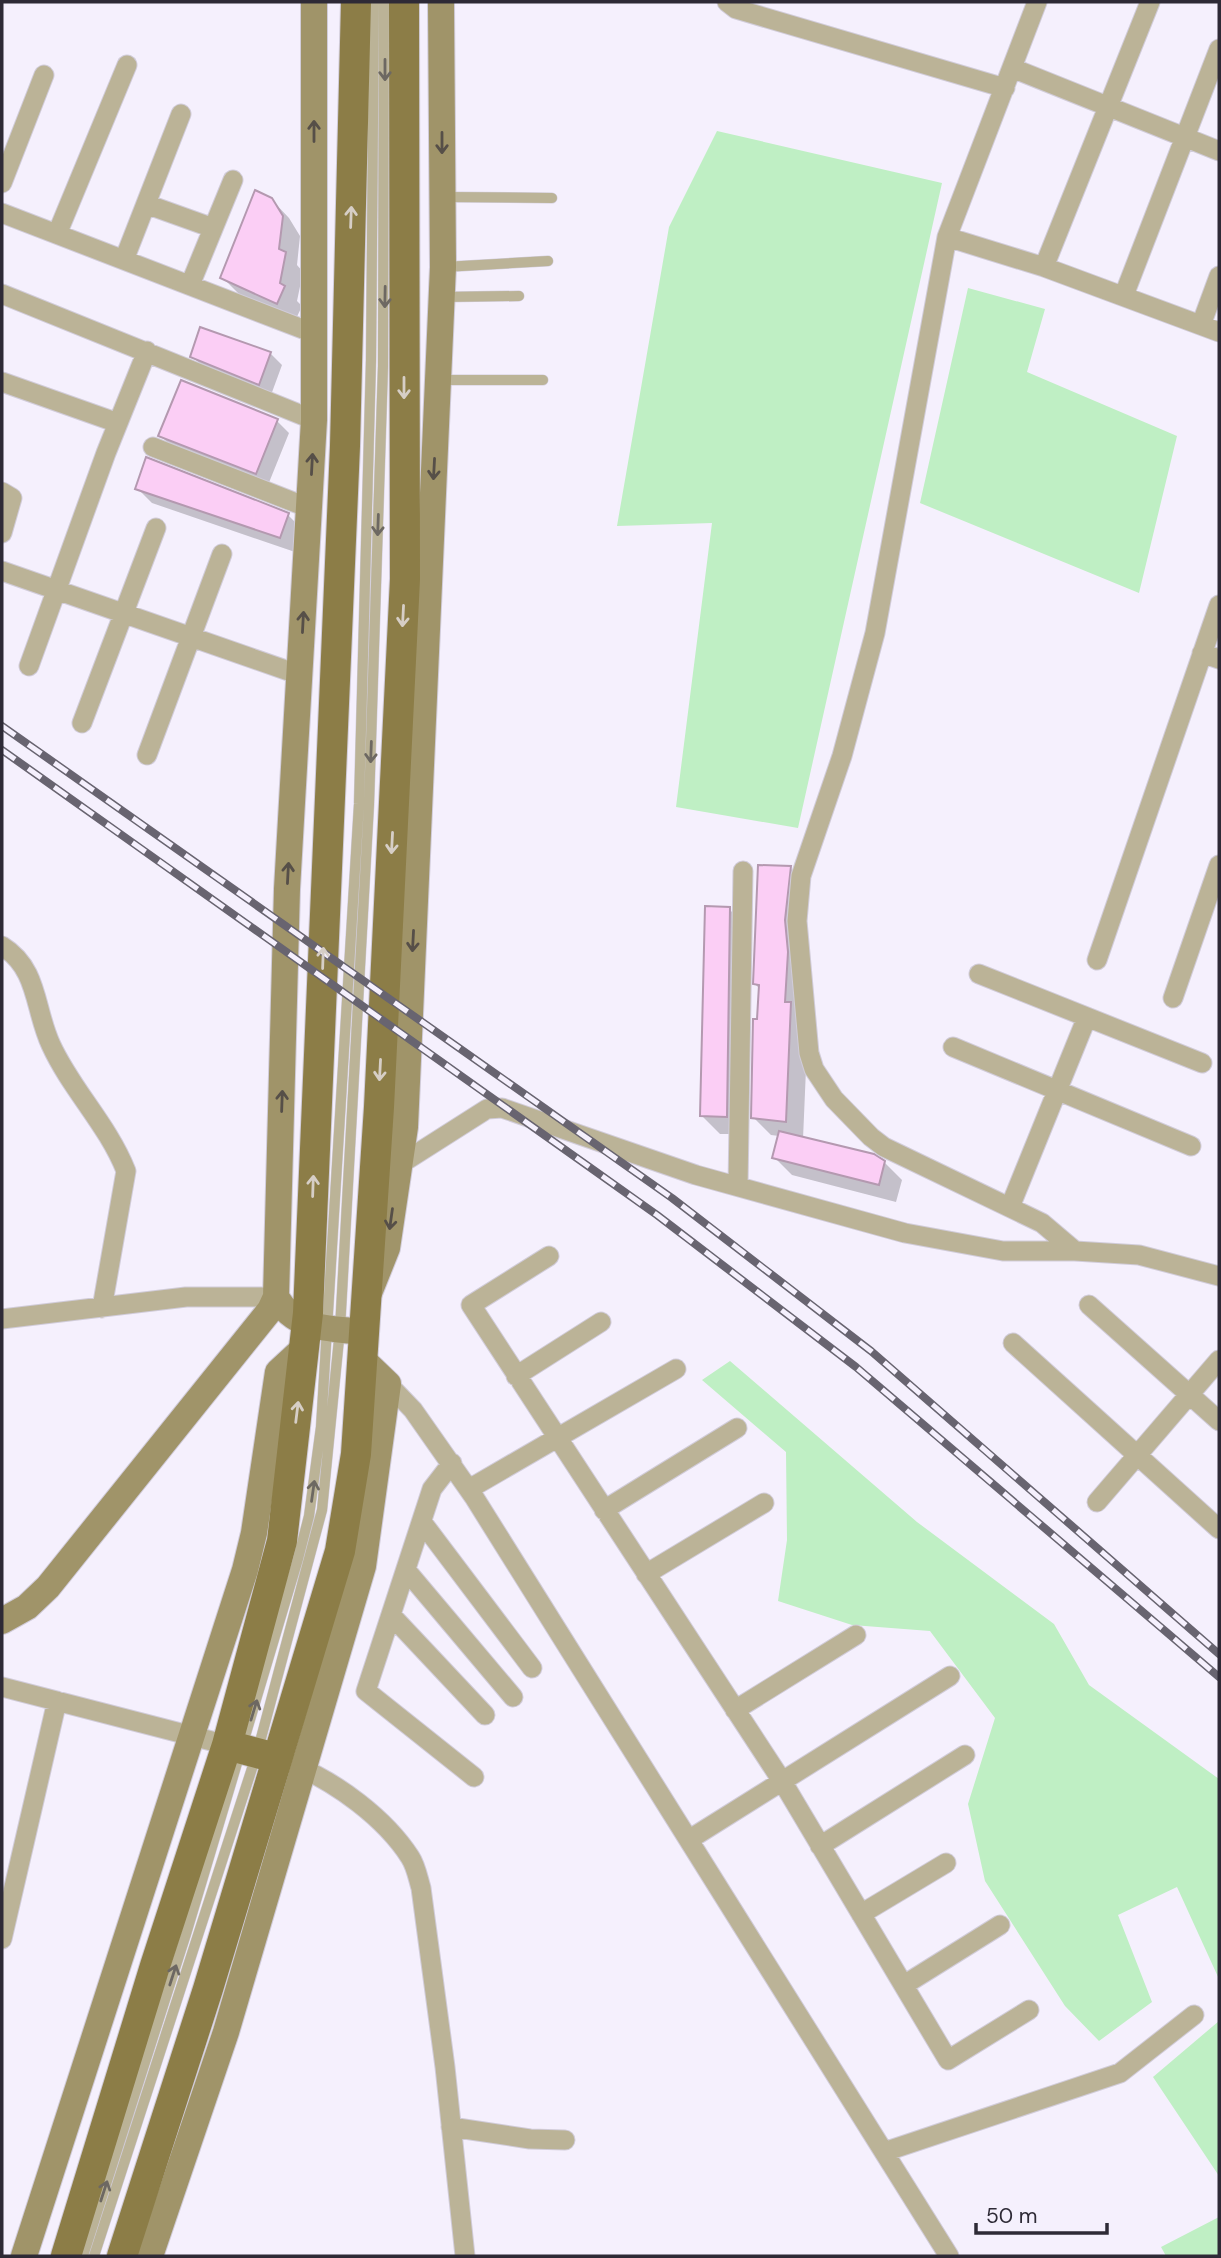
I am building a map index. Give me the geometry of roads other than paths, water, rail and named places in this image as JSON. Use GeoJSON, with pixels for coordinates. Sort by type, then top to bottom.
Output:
{"type":"FeatureCollection","features":[{"type":"Feature","properties":{"kind":"main road"},"geometry":{"type":"LineString","coordinates":[[66,2256],[155,1966],[261,1755],[340,1551],[356,1454],[334,1337],[345,446],[356,2]]}},
{"type":"Feature","properties":{"kind":"main road"},"geometry":{"type":"LineString","coordinates":[[122,2256],[208,1989],[261,1755],[282,1541],[334,1337],[366,1299],[405,579],[404,2]]}},
{"type":"Feature","properties":{"kind":"street"},"geometry":{"type":"LineString","coordinates":[[2,1621],[27,1607],[57,1577],[270,1310],[276,1297],[287,889],[314,420],[314,2]]}},
{"type":"Feature","properties":{"kind":"street"},"geometry":{"type":"LineString","coordinates":[[366,1299],[387,1248],[405,1127],[443,267],[441,2]]}},
{"type":"Feature","properties":{"kind":"street"},"geometry":{"type":"LineString","coordinates":[[727,2],[736,9],[1005,88]]}},
{"type":"Feature","properties":{"kind":"street"},"geometry":{"type":"LineString","coordinates":[[1037,2],[947,237],[875,633],[842,756],[807,852],[801,876],[797,920],[809,1053],[814,1069],[834,1099],[884,1147],[1048,1226],[1075,1251]]}},
{"type":"Feature","properties":{"kind":"street"},"geometry":{"type":"LineString","coordinates":[[1044,267],[1150,2]]}},
{"type":"Feature","properties":{"kind":"street"},"geometry":{"type":"LineString","coordinates":[[1124,295],[1219,49]]}},
{"type":"Feature","properties":{"kind":"street"},"geometry":{"type":"LineString","coordinates":[[57,234],[127,65]]}},
{"type":"Feature","properties":{"kind":"street"},"geometry":{"type":"LineString","coordinates":[[1012,68],[1219,151]]}},
{"type":"Feature","properties":{"kind":"street"},"geometry":{"type":"LineString","coordinates":[[2,183],[44,75]]}},
{"type":"Feature","properties":{"kind":"street"},"geometry":{"type":"LineString","coordinates":[[124,260],[181,114]]}},
{"type":"Feature","properties":{"kind":"street"},"geometry":{"type":"LineString","coordinates":[[190,285],[233,180]]}},
{"type":"Feature","properties":{"kind":"street"},"geometry":{"type":"LineString","coordinates":[[146,204],[213,228]]}},
{"type":"Feature","properties":{"kind":"street"},"geometry":{"type":"LineString","coordinates":[[2,213],[313,333]]}},
{"type":"Feature","properties":{"kind":"street"},"geometry":{"type":"LineString","coordinates":[[947,237],[1044,267],[1219,332]]}},
{"type":"Feature","properties":{"kind":"street"},"geometry":{"type":"LineString","coordinates":[[1200,325],[1219,276]]}},
{"type":"Feature","properties":{"kind":"street"},"geometry":{"type":"LineString","coordinates":[[2,294],[314,420]]}},
{"type":"Feature","properties":{"kind":"street"},"geometry":{"type":"LineString","coordinates":[[29,666],[118,423],[148,351]]}},
{"type":"Feature","properties":{"kind":"street"},"geometry":{"type":"LineString","coordinates":[[2,382],[118,423]]}},
{"type":"Feature","properties":{"kind":"street"},"geometry":{"type":"LineString","coordinates":[[153,447],[309,508]]}},
{"type":"Feature","properties":{"kind":"street"},"geometry":{"type":"LineString","coordinates":[[2,492],[12,498],[2,533]]}},
{"type":"Feature","properties":{"kind":"street"},"geometry":{"type":"LineString","coordinates":[[82,723],[156,528]]}},
{"type":"Feature","properties":{"kind":"street"},"geometry":{"type":"LineString","coordinates":[[147,755],[222,554]]}},
{"type":"Feature","properties":{"kind":"street"},"geometry":{"type":"LineString","coordinates":[[2,571],[300,676]]}},
{"type":"Feature","properties":{"kind":"street"},"geometry":{"type":"LineString","coordinates":[[1097,960],[1210,657],[1219,604]]}},
{"type":"Feature","properties":{"kind":"street"},"geometry":{"type":"LineString","coordinates":[[1173,999],[1219,865]]}},
{"type":"Feature","properties":{"kind":"street"},"geometry":{"type":"LineString","coordinates":[[738,1186],[743,871]]}},
{"type":"Feature","properties":{"kind":"street"},"geometry":{"type":"LineString","coordinates":[[2,947],[17,956],[29,973],[51,1046],[126,1171],[102,1308]]}},
{"type":"Feature","properties":{"kind":"street"},"geometry":{"type":"LineString","coordinates":[[979,974],[1202,1063]]}},
{"type":"Feature","properties":{"kind":"street"},"geometry":{"type":"LineString","coordinates":[[1010,1208],[1087,1017]]}},
{"type":"Feature","properties":{"kind":"street"},"geometry":{"type":"LineString","coordinates":[[953,1047],[1191,1146]]}},
{"type":"Feature","properties":{"kind":"street"},"geometry":{"type":"LineString","coordinates":[[399,1165],[487,1109],[502,1108],[738,1186],[867,1223],[947,1242],[1003,1251],[1075,1251],[1139,1255],[1219,1276]]}},
{"type":"Feature","properties":{"kind":"street"},"geometry":{"type":"LineString","coordinates":[[549,1256],[471,1305],[782,1782],[948,2060],[1029,2010]]}},
{"type":"Feature","properties":{"kind":"street"},"geometry":{"type":"LineString","coordinates":[[2,1320],[186,1297],[276,1297]]}},
{"type":"Feature","properties":{"kind":"street"},"geometry":{"type":"LineString","coordinates":[[276,1297],[293,1318],[334,1337],[388,1384],[413,1410],[452,1463],[949,2256]]}},
{"type":"Feature","properties":{"kind":"street"},"geometry":{"type":"LineString","coordinates":[[1089,1305],[1219,1421]]}},
{"type":"Feature","properties":{"kind":"street"},"geometry":{"type":"LineString","coordinates":[[516,1376],[601,1322]]}},
{"type":"Feature","properties":{"kind":"street"},"geometry":{"type":"LineString","coordinates":[[24,2256],[192,1736],[254,1533],[278,1372],[334,1337]]}},
{"type":"Feature","properties":{"kind":"street"},"geometry":{"type":"LineString","coordinates":[[1013,1343],[1219,1529]]}},
{"type":"Feature","properties":{"kind":"street"},"geometry":{"type":"LineString","coordinates":[[1097,1502],[1219,1360]]}},
{"type":"Feature","properties":{"kind":"street"},"geometry":{"type":"LineString","coordinates":[[469,1489],[558,1440],[676,1369]]}},
{"type":"Feature","properties":{"kind":"street"},"geometry":{"type":"LineString","coordinates":[[150,2256],[226,2032],[261,1755],[363,1566],[388,1384]]}},
{"type":"Feature","properties":{"kind":"street"},"geometry":{"type":"LineString","coordinates":[[604,1510],[737,1428]]}},
{"type":"Feature","properties":{"kind":"street"},"geometry":{"type":"LineString","coordinates":[[452,1463],[432,1489],[366,1691],[474,1777]]}},
{"type":"Feature","properties":{"kind":"street"},"geometry":{"type":"LineString","coordinates":[[646,1574],[764,1503]]}},
{"type":"Feature","properties":{"kind":"street"},"geometry":{"type":"LineString","coordinates":[[422,1522],[532,1668]]}},
{"type":"Feature","properties":{"kind":"street"},"geometry":{"type":"LineString","coordinates":[[406,1570],[513,1697]]}},
{"type":"Feature","properties":{"kind":"street"},"geometry":{"type":"LineString","coordinates":[[391,1615],[485,1715]]}},
{"type":"Feature","properties":{"kind":"street"},"geometry":{"type":"LineString","coordinates":[[735,1710],[856,1635]]}},
{"type":"Feature","properties":{"kind":"street"},"geometry":{"type":"LineString","coordinates":[[690,1839],[950,1676]]}},
{"type":"Feature","properties":{"kind":"street"},"geometry":{"type":"LineString","coordinates":[[2,1687],[261,1755],[387,1828],[412,1860],[421,1888],[452,2127],[465,2256]]}},
{"type":"Feature","properties":{"kind":"street"},"geometry":{"type":"LineString","coordinates":[[2,1939],[57,1701]]}},
{"type":"Feature","properties":{"kind":"street"},"geometry":{"type":"LineString","coordinates":[[820,1846],[965,1755]]}},
{"type":"Feature","properties":{"kind":"street"},"geometry":{"type":"LineString","coordinates":[[861,1914],[946,1863]]}},
{"type":"Feature","properties":{"kind":"street"},"geometry":{"type":"LineString","coordinates":[[904,1986],[1000,1925]]}},
{"type":"Feature","properties":{"kind":"street"},"geometry":{"type":"LineString","coordinates":[[884,2152],[1120,2073],[1194,2015]]}},
{"type":"Feature","properties":{"kind":"street"},"geometry":{"type":"LineString","coordinates":[[452,2127],[509,2137],[565,2140]]}},
{"type":"Feature","properties":{"kind":"lane"},"geometry":{"type":"LineString","coordinates":[[334,1337],[359,804],[371,360],[374,2]]}},
{"type":"Feature","properties":{"kind":"lane"},"geometry":{"type":"LineString","coordinates":[[334,1337],[369,804],[385,284],[384,2]]}},
{"type":"Feature","properties":{"kind":"lane"},"geometry":{"type":"LineString","coordinates":[[442,197],[552,198]]}},
{"type":"Feature","properties":{"kind":"lane"},"geometry":{"type":"LineString","coordinates":[[443,267],[548,261]]}},
{"type":"Feature","properties":{"kind":"lane"},"geometry":{"type":"LineString","coordinates":[[441,297],[519,296]]}},
{"type":"Feature","properties":{"kind":"lane"},"geometry":{"type":"LineString","coordinates":[[438,380],[543,380]]}},
{"type":"Feature","properties":{"kind":"lane"},"geometry":{"type":"LineString","coordinates":[[83,2256],[261,1755]]}},
{"type":"Feature","properties":{"kind":"lane"},"geometry":{"type":"LineString","coordinates":[[94,2256],[261,1755]]}},
{"type":"Feature","properties":{"kind":"railway"},"geometry":{"type":"LineString","coordinates":[[2,726],[672,1198],[871,1351],[1219,1654]]}},
{"type":"Feature","properties":{"kind":"railway"},"geometry":{"type":"LineString","coordinates":[[2,750],[657,1215],[856,1367],[1219,1677]]}}]}
